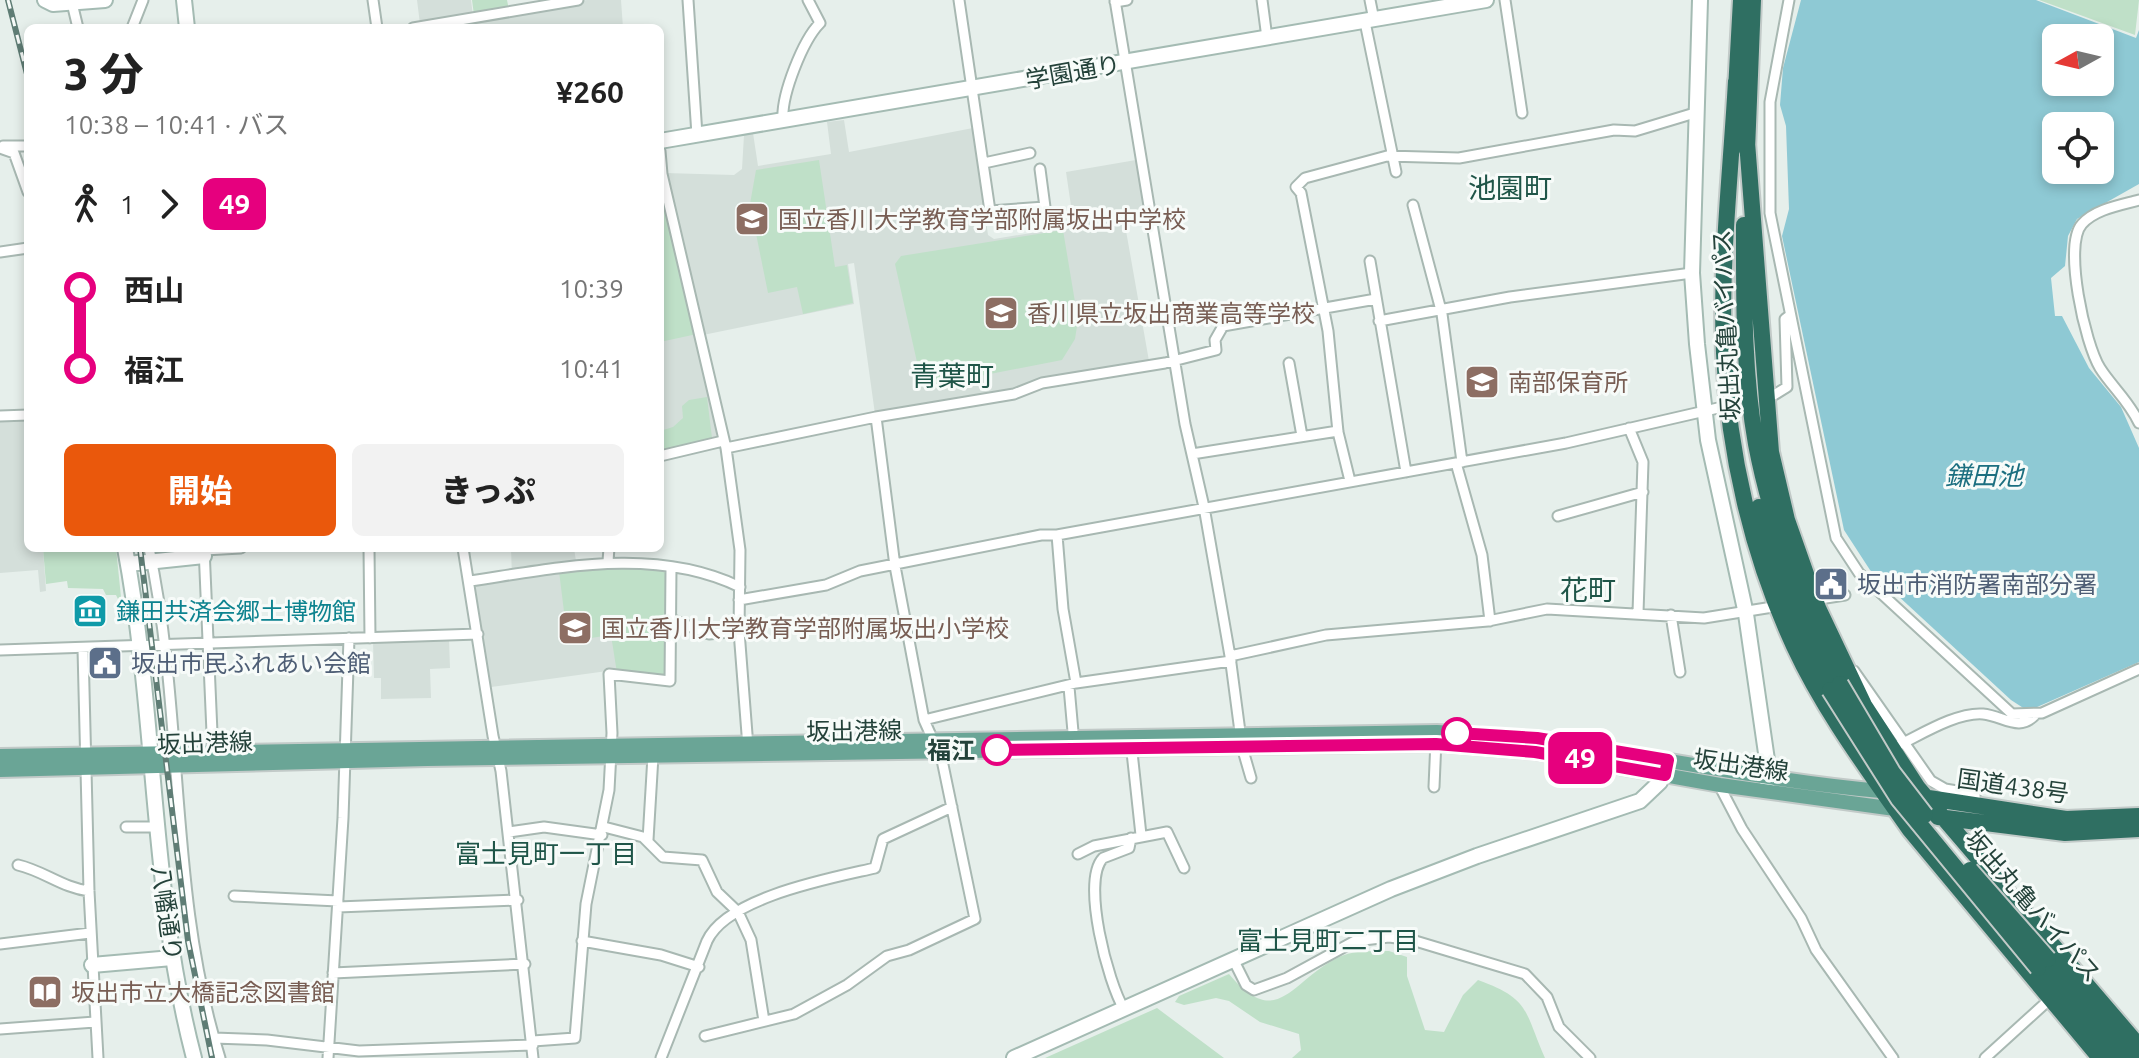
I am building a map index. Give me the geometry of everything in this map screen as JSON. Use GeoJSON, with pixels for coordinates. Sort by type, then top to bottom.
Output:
{"type":"FeatureCollection","features":[{"type":"Feature","properties":{"kind":"highway","name":"坂出丸亀バイパス"},"geometry":{"type":"LineString","coordinates":[[1741,0],[1746,38],[1745,335],[1756,442],[1781,543],[1835,687]]}},
{"type":"Feature","properties":{"kind":"highway","name":"坂出丸亀バイパス"},"geometry":{"type":"LineString","coordinates":[[1753,0],[1736,81],[1732,336],[1744,442],[1756,496],[1786,595],[1835,687],[1892,772],[2116,1058]]}},
{"type":"Feature","properties":{"kind":"highway"},"geometry":{"type":"LineString","coordinates":[[1736,81],[1724,351],[1732,436],[1742,486],[1780,606],[1823,699],[1881,791],[2100,1058]]}},
{"type":"Feature","properties":{"kind":"highway"},"geometry":{"type":"LineString","coordinates":[[1747,142],[1771,452],[1787,520],[1812,600],[1864,705],[1898,746],[1926,797],[2139,1046]]}},
{"type":"Feature","properties":{"kind":"highway","name":"国道438号"},"geometry":{"type":"LineString","coordinates":[[1881,791],[1926,797],[1975,814],[1992,824],[2065,833],[2139,829]]}},
{"type":"Feature","properties":{"kind":"highway","name":"国道438号"},"geometry":{"type":"LineString","coordinates":[[1895,809],[1943,818],[1975,814],[2066,819],[2139,816]]}},
{"type":"Feature","properties":{"kind":"highway"},"geometry":{"type":"LineString","coordinates":[[1966,844],[1975,826],[1992,824]]}},
{"type":"Feature","properties":{"kind":"highway","name":"坂出丸亀バイパス"},"geometry":{"type":"LineString","coordinates":[[2043,964],[2133,1058]]}},
{"type":"Feature","properties":{"kind":"main road","name":"坂出港線"},"geometry":{"type":"LineString","coordinates":[[0,756],[86,761],[346,756],[498,758],[611,751],[749,748],[1537,738],[1666,768],[1720,785],[1768,783],[1881,791]]}},
{"type":"Feature","properties":{"kind":"main road","name":"坂出港線"},"geometry":{"type":"LineString","coordinates":[[611,751],[653,756],[749,748]]}},
{"type":"Feature","properties":{"kind":"main road"},"geometry":{"type":"LineString","coordinates":[[1850,788],[1861,776],[1860,757]]}},
{"type":"Feature","properties":{"kind":"main road","name":"坂出港線"},"geometry":{"type":"LineString","coordinates":[[0,770],[86,761]]}},
{"type":"Feature","properties":{"kind":"main road","name":"坂出港線"},"geometry":{"type":"LineString","coordinates":[[1666,768],[1712,767],[1768,783],[1895,809]]}},
{"type":"Feature","properties":{"kind":"street"},"geometry":{"type":"LineString","coordinates":[[45,0],[53,4],[105,0]]}},
{"type":"Feature","properties":{"kind":"street"},"geometry":{"type":"LineString","coordinates":[[134,24],[143,0]]}},
{"type":"Feature","properties":{"kind":"street"},"geometry":{"type":"LineString","coordinates":[[184,0],[187,24]]}},
{"type":"Feature","properties":{"kind":"street"},"geometry":{"type":"LineString","coordinates":[[373,0],[376,24]]}},
{"type":"Feature","properties":{"kind":"street"},"geometry":{"type":"LineString","coordinates":[[437,24],[578,0]]}},
{"type":"Feature","properties":{"kind":"street"},"geometry":{"type":"LineString","coordinates":[[688,0],[697,135]]}},
{"type":"Feature","properties":{"kind":"street"},"geometry":{"type":"LineString","coordinates":[[783,120],[783,106],[808,35],[820,23],[808,0]]}},
{"type":"Feature","properties":{"kind":"street"},"geometry":{"type":"LineString","coordinates":[[959,0],[990,211],[1045,207],[1040,169]]}},
{"type":"Feature","properties":{"kind":"street"},"geometry":{"type":"LineString","coordinates":[[1127,0],[1115,1],[1123,63],[1231,658],[1241,740],[1251,778]]}},
{"type":"Feature","properties":{"kind":"street"},"geometry":{"type":"LineString","coordinates":[[1262,0],[1267,38]]}},
{"type":"Feature","properties":{"kind":"street"},"geometry":{"type":"LineString","coordinates":[[1370,0],[1369,21],[1396,172]]}},
{"type":"Feature","properties":{"kind":"street","name":"学園通り"},"geometry":{"type":"LineString","coordinates":[[664,140],[1486,0]]}},
{"type":"Feature","properties":{"kind":"street"},"geometry":{"type":"LineString","coordinates":[[1505,0],[1522,113]]}},
{"type":"Feature","properties":{"kind":"street"},"geometry":{"type":"LineString","coordinates":[[1700,0],[1692,273],[1711,410],[1746,614],[1768,783]]}},
{"type":"Feature","properties":{"kind":"street"},"geometry":{"type":"LineString","coordinates":[[1789,0],[1780,31],[1770,102],[1771,228],[1836,538],[1842,550],[1859,573],[2004,709],[2020,716],[2036,714],[2139,669]]}},
{"type":"Feature","properties":{"kind":"street"},"geometry":{"type":"LineString","coordinates":[[72,3],[77,24]]}},
{"type":"Feature","properties":{"kind":"street"},"geometry":{"type":"LineString","coordinates":[[1350,481],[1338,431],[1328,331],[1321,309],[1301,193],[1296,187],[1305,178],[1317,173],[1393,156],[1459,158],[1614,130],[1635,131],[1698,112]]}},
{"type":"Feature","properties":{"kind":"street"},"geometry":{"type":"LineString","coordinates":[[0,148],[14,143],[24,145]]}},
{"type":"Feature","properties":{"kind":"street"},"geometry":{"type":"LineString","coordinates":[[0,148],[14,153],[24,181]]}},
{"type":"Feature","properties":{"kind":"street"},"geometry":{"type":"LineString","coordinates":[[984,163],[1030,153]]}},
{"type":"Feature","properties":{"kind":"street"},"geometry":{"type":"LineString","coordinates":[[664,183],[725,444],[740,550],[739,631],[749,748]]}},
{"type":"Feature","properties":{"kind":"street"},"geometry":{"type":"LineString","coordinates":[[2139,200],[2090,217],[2077,231],[2074,245],[2082,316],[2095,358],[2139,423]]}},
{"type":"Feature","properties":{"kind":"street"},"geometry":{"type":"LineString","coordinates":[[1413,205],[1440,310],[1459,462],[1482,555],[1490,621]]}},
{"type":"Feature","properties":{"kind":"street"},"geometry":{"type":"LineString","coordinates":[[0,252],[24,249]]}},
{"type":"Feature","properties":{"kind":"street"},"geometry":{"type":"LineString","coordinates":[[1370,261],[1406,472]]}},
{"type":"Feature","properties":{"kind":"street"},"geometry":{"type":"LineString","coordinates":[[1379,321],[1510,297],[1692,273]]}},
{"type":"Feature","properties":{"kind":"street"},"geometry":{"type":"LineString","coordinates":[[664,455],[1014,394],[1067,378],[1175,361],[1216,350],[1215,340],[1223,326],[1376,299]]}},
{"type":"Feature","properties":{"kind":"street"},"geometry":{"type":"LineString","coordinates":[[1774,395],[1787,387],[1785,319],[1790,316]]}},
{"type":"Feature","properties":{"kind":"street"},"geometry":{"type":"LineString","coordinates":[[1289,363],[1302,436]]}},
{"type":"Feature","properties":{"kind":"street"},"geometry":{"type":"LineString","coordinates":[[739,600],[826,585],[860,571],[1041,535],[1057,535],[1406,472],[1711,410]]}},
{"type":"Feature","properties":{"kind":"street"},"geometry":{"type":"LineString","coordinates":[[0,416],[24,415]]}},
{"type":"Feature","properties":{"kind":"street"},"geometry":{"type":"LineString","coordinates":[[705,1036],[794,1014],[847,985],[887,956],[909,950],[975,919],[952,807],[935,745],[924,720],[895,566],[876,417]]}},
{"type":"Feature","properties":{"kind":"street"},"geometry":{"type":"LineString","coordinates":[[1629,428],[1643,462],[1638,613]]}},
{"type":"Feature","properties":{"kind":"street"},"geometry":{"type":"LineString","coordinates":[[1192,454],[1338,431]]}},
{"type":"Feature","properties":{"kind":"street"},"geometry":{"type":"LineString","coordinates":[[1558,516],[1643,492]]}},
{"type":"Feature","properties":{"kind":"street"},"geometry":{"type":"LineString","coordinates":[[1057,535],[1073,685],[1074,743]]}},
{"type":"Feature","properties":{"kind":"street","name":"八幡通り"},"geometry":{"type":"LineString","coordinates":[[126,552],[139,646],[172,958],[194,1058]]}},
{"type":"Feature","properties":{"kind":"street"},"geometry":{"type":"LineString","coordinates":[[128,564],[150,554],[204,552],[211,642],[213,758]]}},
{"type":"Feature","properties":{"kind":"street"},"geometry":{"type":"LineString","coordinates":[[369,552],[370,638]]}},
{"type":"Feature","properties":{"kind":"street"},"geometry":{"type":"LineString","coordinates":[[464,552],[509,832],[533,1058]]}},
{"type":"Feature","properties":{"kind":"street"},"geometry":{"type":"LineString","coordinates":[[608,561],[609,552]]}},
{"type":"Feature","properties":{"kind":"street"},"geometry":{"type":"LineString","coordinates":[[150,554],[195,950],[220,1058]]}},
{"type":"Feature","properties":{"kind":"street"},"geometry":{"type":"LineString","coordinates":[[470,581],[608,561],[717,576],[740,587]]}},
{"type":"Feature","properties":{"kind":"street"},"geometry":{"type":"LineString","coordinates":[[214,1038],[365,1051],[575,1038],[586,904],[603,831],[611,751],[609,674],[670,681],[671,568]]}},
{"type":"Feature","properties":{"kind":"street"},"geometry":{"type":"LineString","coordinates":[[1812,600],[1845,595]]}},
{"type":"Feature","properties":{"kind":"street"},"geometry":{"type":"LineString","coordinates":[[924,720],[1073,685],[1231,658],[1326,635],[1490,621],[1547,609],[1704,618],[1746,614],[1780,606]]}},
{"type":"Feature","properties":{"kind":"street"},"geometry":{"type":"LineString","coordinates":[[1671,615],[1680,672]]}},
{"type":"Feature","properties":{"kind":"street"},"geometry":{"type":"LineString","coordinates":[[671,619],[709,634],[739,631]]}},
{"type":"Feature","properties":{"kind":"street"},"geometry":{"type":"LineString","coordinates":[[0,650],[478,634]]}},
{"type":"Feature","properties":{"kind":"street"},"geometry":{"type":"LineString","coordinates":[[328,1058],[346,756],[349,638]]}},
{"type":"Feature","properties":{"kind":"street"},"geometry":{"type":"LineString","coordinates":[[83,649],[90,933],[98,1058]]}},
{"type":"Feature","properties":{"kind":"street"},"geometry":{"type":"LineString","coordinates":[[1850,665],[1898,746],[1931,781],[1945,789],[1975,794],[1975,814]]}},
{"type":"Feature","properties":{"kind":"street"},"geometry":{"type":"LineString","coordinates":[[1898,746],[1972,714],[1985,714],[2016,724],[2030,720],[2036,714]]}},
{"type":"Feature","properties":{"kind":"street"},"geometry":{"type":"LineString","coordinates":[[1434,787],[1436,738]]}},
{"type":"Feature","properties":{"kind":"street"},"geometry":{"type":"LineString","coordinates":[[1124,1009],[1097,923],[1095,869],[1103,858],[1129,848],[1136,837],[1131,742]]}},
{"type":"Feature","properties":{"kind":"street"},"geometry":{"type":"LineString","coordinates":[[648,840],[653,756]]}},
{"type":"Feature","properties":{"kind":"street"},"geometry":{"type":"LineString","coordinates":[[1712,767],[1742,829],[1801,918],[1816,950],[1893,1058]]}},
{"type":"Feature","properties":{"kind":"street"},"geometry":{"type":"LineString","coordinates":[[1014,1058],[1233,959],[1477,856],[1640,801],[1652,794],[1666,768]]}},
{"type":"Feature","properties":{"kind":"street"},"geometry":{"type":"LineString","coordinates":[[661,1058],[711,933],[738,912],[801,885],[875,868],[883,839],[952,807]]}},
{"type":"Feature","properties":{"kind":"street"},"geometry":{"type":"LineString","coordinates":[[126,827],[156,827]]}},
{"type":"Feature","properties":{"kind":"street"},"geometry":{"type":"LineString","coordinates":[[509,832],[544,827],[627,831],[648,840],[663,857],[702,860],[717,892],[738,912],[751,940],[764,1021]]}},
{"type":"Feature","properties":{"kind":"street"},"geometry":{"type":"LineString","coordinates":[[1078,854],[1136,837],[1167,832],[1184,868]]}},
{"type":"Feature","properties":{"kind":"street"},"geometry":{"type":"LineString","coordinates":[[18,865],[40,872],[63,885],[89,891]]}},
{"type":"Feature","properties":{"kind":"street"},"geometry":{"type":"LineString","coordinates":[[234,896],[338,904],[518,900]]}},
{"type":"Feature","properties":{"kind":"street"},"geometry":{"type":"LineString","coordinates":[[0,944],[90,933]]}},
{"type":"Feature","properties":{"kind":"street"},"geometry":{"type":"LineString","coordinates":[[1233,959],[1246,985],[1254,990],[1287,978],[1355,941],[1389,937],[1412,940],[1525,974],[1537,982],[1547,997],[1559,1027],[1590,1058]]}},
{"type":"Feature","properties":{"kind":"street"},"geometry":{"type":"LineString","coordinates":[[582,941],[661,955],[699,967]]}},
{"type":"Feature","properties":{"kind":"street"},"geometry":{"type":"LineString","coordinates":[[92,965],[172,958],[195,950]]}},
{"type":"Feature","properties":{"kind":"street"},"geometry":{"type":"LineString","coordinates":[[333,973],[525,964]]}},
{"type":"Feature","properties":{"kind":"street"},"geometry":{"type":"LineString","coordinates":[[1985,1058],[2050,999]]}},
{"type":"Feature","properties":{"kind":"street"},"geometry":{"type":"LineString","coordinates":[[0,1029],[95,1022]]}},
{"type":"Feature","properties":{"kind":"shaded area"},"geometry":{"type":"Polygon","coordinates":[[[417,0],[471,0],[473,16],[420,24],[417,0]]]}},
{"type":"Feature","properties":{"kind":"shaded area"},"geometry":{"type":"Polygon","coordinates":[[[587,0],[621,0],[623,24],[452,24],[587,0]]]}},
{"type":"Feature","properties":{"kind":"shaded area","name":"香川県立坂出商業高等学校"},"geometry":{"type":"Polygon","coordinates":[[[844,120],[849,152],[973,128],[988,235],[994,239],[1074,226],[1066,172],[1136,160],[1149,220],[1125,225],[1149,361],[1047,378],[1013,391],[875,414],[854,263],[848,264],[854,304],[703,335],[665,173],[734,175],[742,169],[744,135],[753,133],[758,166],[831,154],[827,122],[844,120]]]}},
{"type":"Feature","properties":{"kind":"shaded area"},"geometry":{"type":"Polygon","coordinates":[[[664,194],[710,389],[717,439],[664,453],[664,194]]]}},
{"type":"Feature","properties":{"kind":"shaded area"},"geometry":{"type":"Polygon","coordinates":[[[24,418],[24,552],[43,552],[46,591],[40,592],[38,570],[0,573],[0,421],[24,418]]]}},
{"type":"Feature","properties":{"kind":"shaded area","name":"国立香川大学教育学部附属坂出小学校"},"geometry":{"type":"Polygon","coordinates":[[[511,552],[575,552],[577,568],[668,676],[607,671],[491,687],[475,585],[512,578],[511,552]]]}},
{"type":"Feature","properties":{"kind":"shaded area"},"geometry":{"type":"Polygon","coordinates":[[[449,639],[450,668],[430,669],[431,698],[381,699],[381,678],[374,678],[373,641],[449,639]]]}},
{"type":"Feature","properties":{"kind":"green space"},"geometry":{"type":"Polygon","coordinates":[[[472,0],[507,0],[509,10],[474,15],[472,0]]]}},
{"type":"Feature","properties":{"kind":"green space"},"geometry":{"type":"Polygon","coordinates":[[[2039,0],[2139,0],[2135,35],[2114,27],[2114,24],[2105,24],[2039,0]]]}},
{"type":"Feature","properties":{"kind":"green space"},"geometry":{"type":"Polygon","coordinates":[[[819,160],[835,267],[847,265],[853,303],[803,314],[797,287],[768,293],[750,204],[756,170],[819,160]]]}},
{"type":"Feature","properties":{"kind":"green space"},"geometry":{"type":"Polygon","coordinates":[[[664,196],[697,334],[664,341],[664,196]]]}},
{"type":"Feature","properties":{"kind":"green space"},"geometry":{"type":"Polygon","coordinates":[[[1063,230],[1078,320],[1075,339],[1062,360],[929,386],[928,379],[921,380],[895,264],[901,256],[1063,230]]]}},
{"type":"Feature","properties":{"kind":"green space"},"geometry":{"type":"Polygon","coordinates":[[[707,397],[712,438],[664,450],[664,430],[683,418],[682,406],[689,400],[707,397]]]}},
{"type":"Feature","properties":{"kind":"green space"},"geometry":{"type":"Polygon","coordinates":[[[43,552],[116,552],[122,607],[116,595],[106,595],[103,589],[68,588],[67,581],[46,584],[43,552]]]}},
{"type":"Feature","properties":{"kind":"green space"},"geometry":{"type":"Polygon","coordinates":[[[609,564],[667,570],[668,676],[617,673],[611,635],[584,639],[582,626],[566,628],[559,571],[609,564]]]}},
{"type":"Feature","properties":{"kind":"green space"},"geometry":{"type":"Polygon","coordinates":[[[1389,951],[1407,957],[1407,976],[1425,1030],[1444,1032],[1463,995],[1478,980],[1508,994],[1524,1008],[1545,1058],[1292,1058],[1301,1050],[1299,1034],[1260,1022],[1229,1001],[1216,998],[1184,1005],[1175,1002],[1179,996],[1229,974],[1246,991],[1260,999],[1273,1000],[1284,996],[1339,957],[1357,952],[1389,951]]]}},
{"type":"Feature","properties":{"kind":"green space"},"geometry":{"type":"Polygon","coordinates":[[[1157,1008],[1224,1058],[1045,1058],[1157,1008]]]}},
{"type":"Feature","properties":{"kind":"water","name":"鎌田池"},"geometry":{"type":"Polygon","coordinates":[[[1801,0],[2036,0],[2099,24],[2042,24],[2042,96],[2114,96],[2114,30],[2136,38],[2139,30],[2139,184],[2077,219],[2068,236],[2065,266],[2051,278],[2055,316],[2062,316],[2089,368],[2121,407],[2139,448],[2139,662],[2028,711],[2011,700],[1870,570],[1844,530],[1782,236],[1789,209],[1786,126],[1780,105],[1783,68],[1801,0]]]}},
{"type":"Feature","properties":{"kind":"railway"},"geometry":{"type":"LineString","coordinates":[[8,0],[24,62]]}},
{"type":"Feature","properties":{"kind":"railway"},"geometry":{"type":"LineString","coordinates":[[140,552],[188,941],[212,1058]]}},
{"type":"Feature","properties":{"kind":"bus line","name":"49"},"geometry":{"type":"LineString","coordinates":[[997,750],[1436,744],[1535,752],[1665,775],[1668,760],[1537,738],[1457,733]]}},
{"type":"Feature","properties":{"kind":"place","name":"国立香川大学教育学部附属坂出中学校"},"geometry":{"type":"Point","coordinates":[752,219]}},
{"type":"Feature","properties":{"kind":"place","name":"香川県立坂出商業高等学校"},"geometry":{"type":"Point","coordinates":[1001,313]}},
{"type":"Feature","properties":{"kind":"place","name":"南部保育所"},"geometry":{"type":"Point","coordinates":[1482,382]}},
{"type":"Feature","properties":{"kind":"place","name":"坂出市消防署南部分署"},"geometry":{"type":"Point","coordinates":[1831,584]}},
{"type":"Feature","properties":{"kind":"place","name":"鎌田共済会郷土博物館"},"geometry":{"type":"Point","coordinates":[90,611]}},
{"type":"Feature","properties":{"kind":"place","name":"国立香川大学教育学部附属坂出小学校"},"geometry":{"type":"Point","coordinates":[575,628]}},
{"type":"Feature","properties":{"kind":"place","name":"坂出市民ふれあい会館"},"geometry":{"type":"Point","coordinates":[105,663]}},
{"type":"Feature","properties":{"kind":"place","name":"福江"},"geometry":{"type":"Point","coordinates":[997,750]}},
{"type":"Feature","properties":{"kind":"place","name":"坂出市立大橋記念図書館"},"geometry":{"type":"Point","coordinates":[45,992]}},
{"type":"Feature","properties":{"kind":"district","name":"池園町"},"geometry":{"type":"Point","coordinates":[1510,187]}},
{"type":"Feature","properties":{"kind":"district","name":"青葉町"},"geometry":{"type":"Point","coordinates":[952,375]}},
{"type":"Feature","properties":{"kind":"district","name":"花町"},"geometry":{"type":"Point","coordinates":[1588,589]}},
{"type":"Feature","properties":{"kind":"district","name":"富士見町一丁目"},"geometry":{"type":"Point","coordinates":[546,853]}},
{"type":"Feature","properties":{"kind":"district","name":"富士見町二丁目"},"geometry":{"type":"Point","coordinates":[1328,940]}}]}
